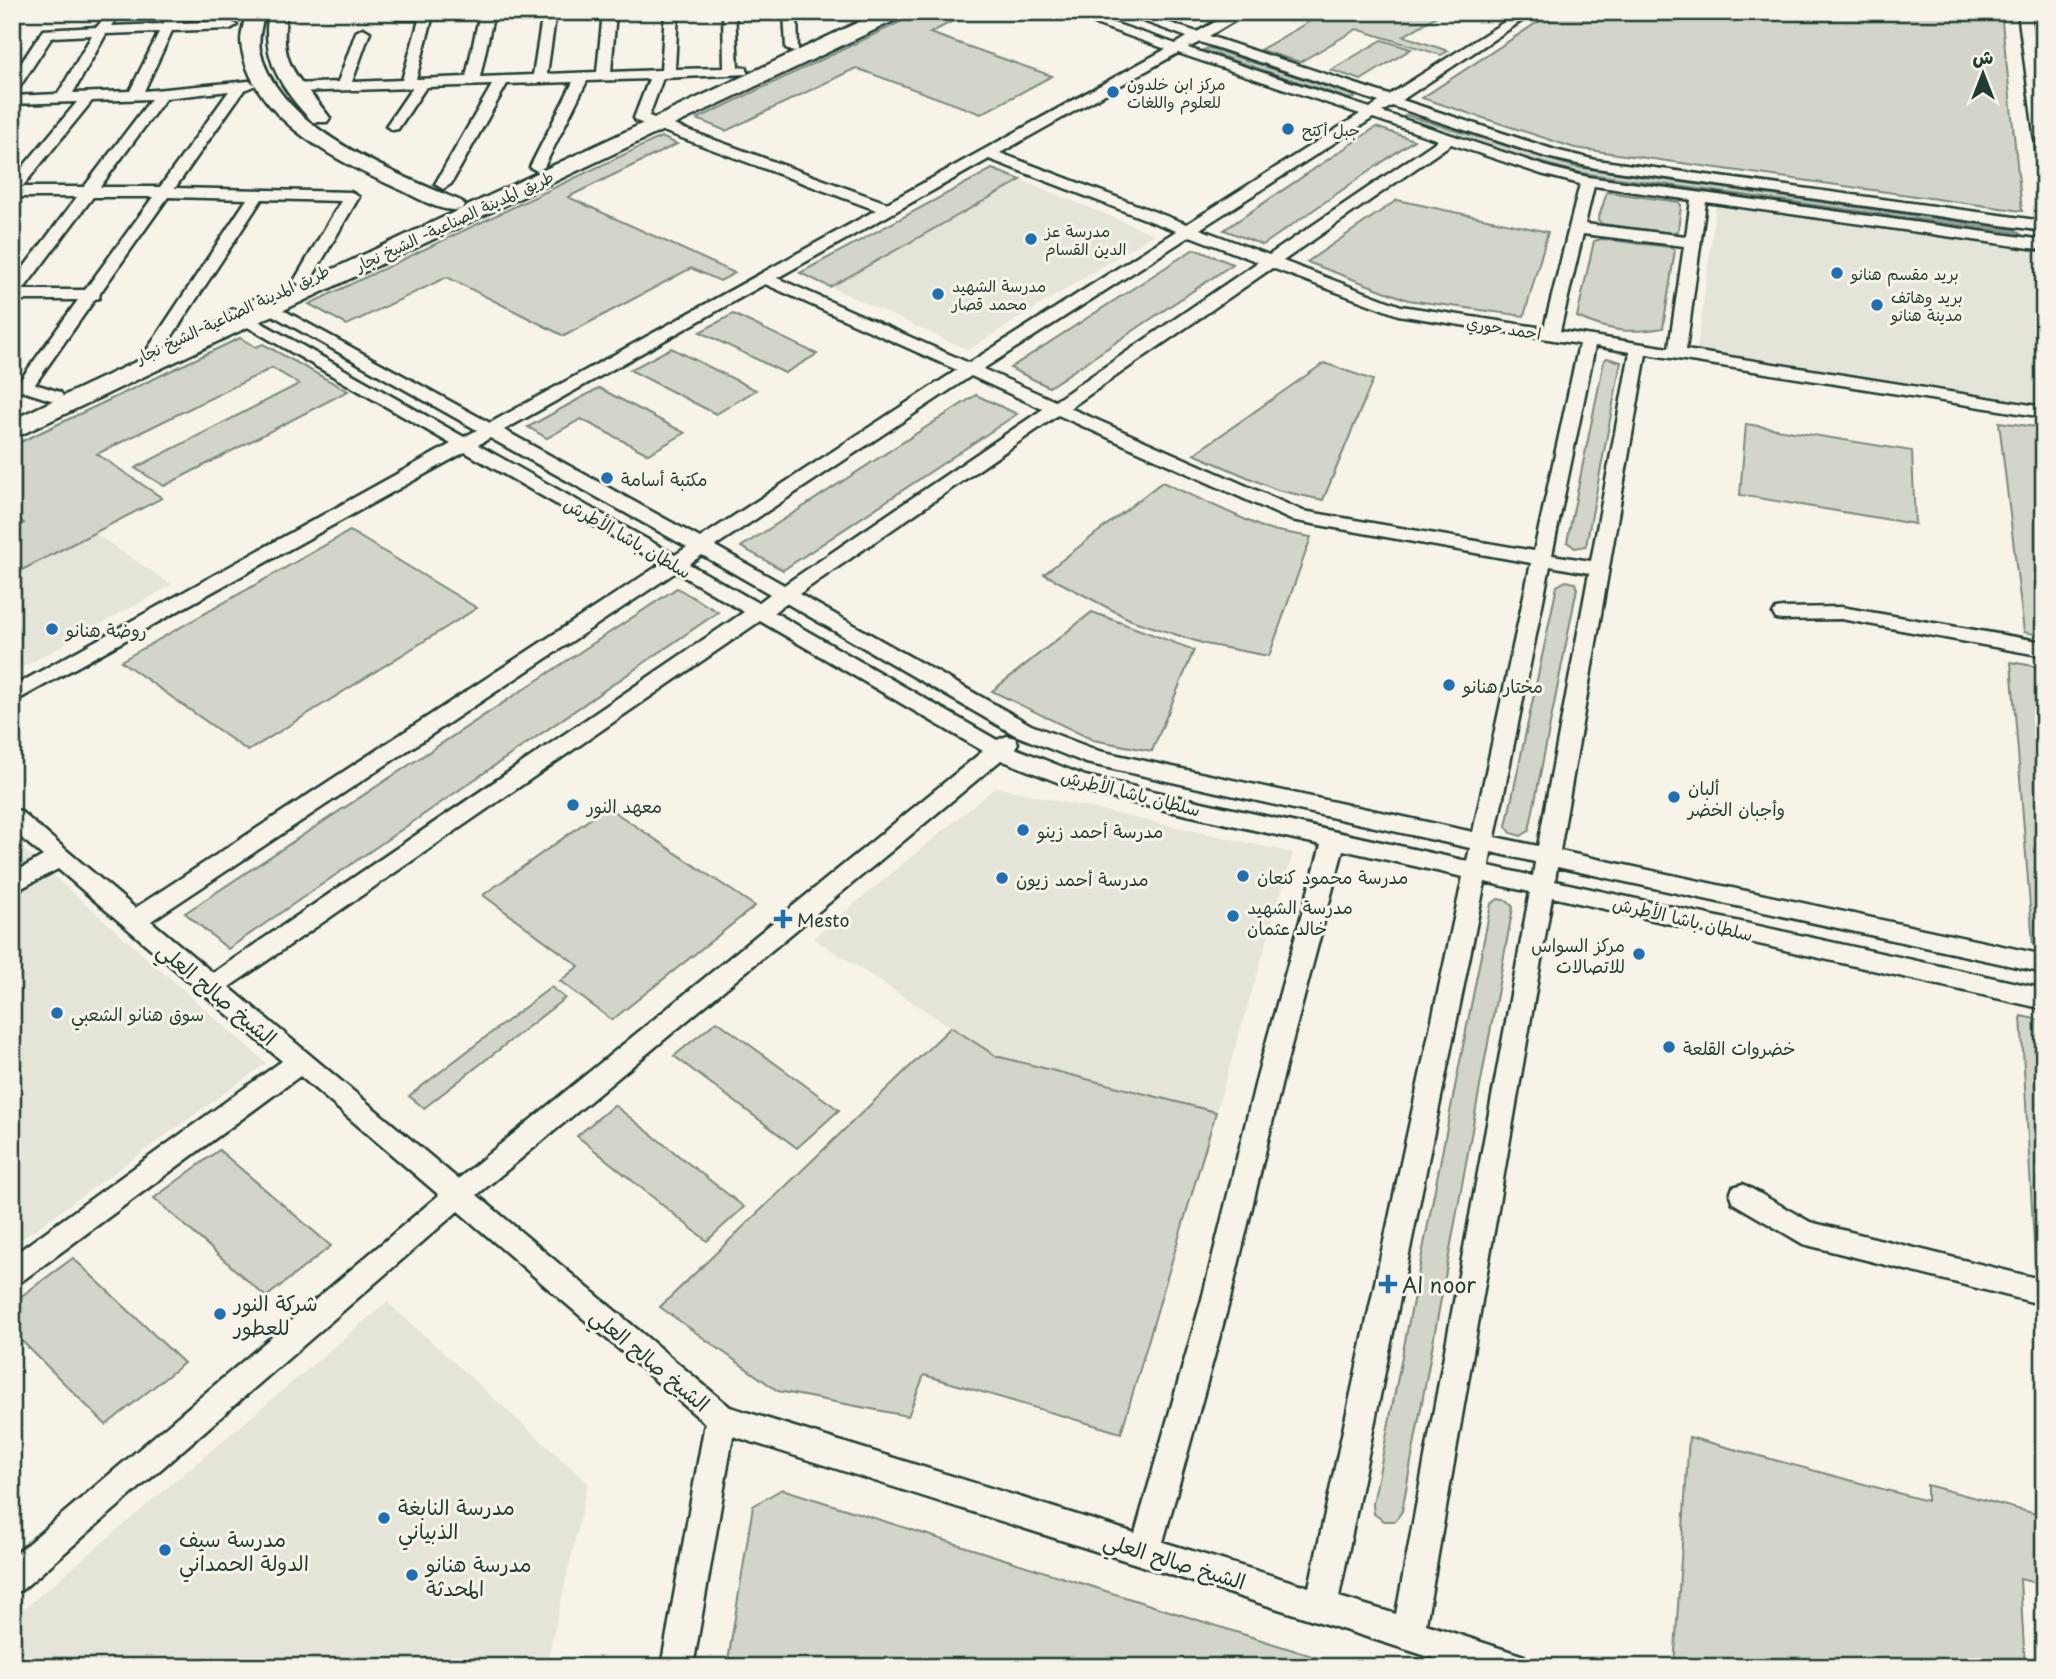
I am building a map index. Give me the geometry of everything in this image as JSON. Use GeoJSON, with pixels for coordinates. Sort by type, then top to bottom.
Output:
{"type":"FeatureCollection","features":[{"type":"Feature","properties":{"kind":"main road","name":"طريق المدينة الصناعية-الشيخ نجار"},"geometry":{"type":"LineString","coordinates":[[12,416],[155,350],[251,311],[457,195],[537,167],[649,121],[737,71],[868,12]]}},
{"type":"Feature","properties":{"kind":"main road","name":"طريق المدينة الصناعية- الشيخ نجار"},"geometry":{"type":"LineString","coordinates":[[12,431],[251,311],[649,121],[897,12]]}},
{"type":"Feature","properties":{"kind":"street"},"geometry":{"type":"LineString","coordinates":[[63,98],[101,31],[116,12]]}},
{"type":"Feature","properties":{"kind":"street"},"geometry":{"type":"LineString","coordinates":[[135,95],[175,12]]}},
{"type":"Feature","properties":{"kind":"street"},"geometry":{"type":"LineString","coordinates":[[256,12],[250,48],[262,83],[292,117],[335,148],[457,195]]}},
{"type":"Feature","properties":{"kind":"street"},"geometry":{"type":"LineString","coordinates":[[278,12],[274,47],[278,62],[294,88],[320,117],[355,142],[457,195]]}},
{"type":"Feature","properties":{"kind":"street"},"geometry":{"type":"LineString","coordinates":[[403,17],[507,12]]}},
{"type":"Feature","properties":{"kind":"street"},"geometry":{"type":"LineString","coordinates":[[538,79],[550,12]]}},
{"type":"Feature","properties":{"kind":"street"},"geometry":{"type":"LineString","coordinates":[[604,76],[610,12]]}},
{"type":"Feature","properties":{"kind":"street"},"geometry":{"type":"LineString","coordinates":[[672,12],[663,74],[649,121],[888,209]]}},
{"type":"Feature","properties":{"kind":"street"},"geometry":{"type":"LineString","coordinates":[[294,88],[737,71],[729,12]]}},
{"type":"Feature","properties":{"kind":"street"},"geometry":{"type":"LineString","coordinates":[[790,12],[793,48]]}},
{"type":"Feature","properties":{"kind":"street"},"geometry":{"type":"LineString","coordinates":[[1067,12],[1546,171],[1588,181],[2044,245]]}},
{"type":"Feature","properties":{"kind":"street"},"geometry":{"type":"LineString","coordinates":[[1124,12],[1551,154],[1596,164],[2044,226]]}},
{"type":"Feature","properties":{"kind":"street"},"geometry":{"type":"LineString","coordinates":[[12,696],[1243,12]]}},
{"type":"Feature","properties":{"kind":"street"},"geometry":{"type":"LineString","coordinates":[[133,921],[968,371],[1529,12]]}},
{"type":"Feature","properties":{"kind":"street"},"geometry":{"type":"LineString","coordinates":[[2024,12],[2044,156]]}},
{"type":"Feature","properties":{"kind":"street"},"geometry":{"type":"LineString","coordinates":[[472,81],[487,13]]}},
{"type":"Feature","properties":{"kind":"street"},"geometry":{"type":"LineString","coordinates":[[393,126],[415,83],[427,14]]}},
{"type":"Feature","properties":{"kind":"street"},"geometry":{"type":"LineString","coordinates":[[230,25],[48,33],[14,98],[162,94],[262,83]]}},
{"type":"Feature","properties":{"kind":"street"},"geometry":{"type":"LineString","coordinates":[[344,86],[363,32]]}},
{"type":"Feature","properties":{"kind":"street"},"geometry":{"type":"LineString","coordinates":[[537,167],[582,77]]}},
{"type":"Feature","properties":{"kind":"street"},"geometry":{"type":"LineString","coordinates":[[457,195],[502,80]]}},
{"type":"Feature","properties":{"kind":"street"},"geometry":{"type":"LineString","coordinates":[[54,396],[26,386],[240,86]]}},
{"type":"Feature","properties":{"kind":"street"},"geometry":{"type":"LineString","coordinates":[[12,294],[162,94]]}},
{"type":"Feature","properties":{"kind":"street"},"geometry":{"type":"LineString","coordinates":[[12,191],[88,97]]}},
{"type":"Feature","properties":{"kind":"street"},"geometry":{"type":"LineString","coordinates":[[211,987],[1448,140]]}},
{"type":"Feature","properties":{"kind":"street"},"geometry":{"type":"LineString","coordinates":[[335,148],[355,142]]}},
{"type":"Feature","properties":{"kind":"street","name":"احمد حوري"},"geometry":{"type":"LineString","coordinates":[[988,154],[1398,310],[2044,412]]}},
{"type":"Feature","properties":{"kind":"street"},"geometry":{"type":"LineString","coordinates":[[1551,334],[1588,181]]}},
{"type":"Feature","properties":{"kind":"street"},"geometry":{"type":"LineString","coordinates":[[12,191],[351,197],[302,281]]}},
{"type":"Feature","properties":{"kind":"street"},"geometry":{"type":"LineString","coordinates":[[155,350],[258,194]]}},
{"type":"Feature","properties":{"kind":"street"},"geometry":{"type":"LineString","coordinates":[[1677,354],[1699,197]]}},
{"type":"Feature","properties":{"kind":"street"},"geometry":{"type":"LineString","coordinates":[[1576,228],[1693,242]]}},
{"type":"Feature","properties":{"kind":"street"},"geometry":{"type":"LineString","coordinates":[[765,278],[968,371],[1298,516],[1600,569]]}},
{"type":"Feature","properties":{"kind":"street"},"geometry":{"type":"LineString","coordinates":[[12,294],[93,295]]}},
{"type":"Feature","properties":{"kind":"street","name":"سلطان باشا الأطرش"},"geometry":{"type":"LineString","coordinates":[[251,311],[491,430],[1023,730],[1094,758],[2044,964]]}},
{"type":"Feature","properties":{"kind":"street","name":"سلطان باشا الأطرش"},"geometry":{"type":"LineString","coordinates":[[251,311],[465,444],[998,750],[1080,783],[2044,999]]}},
{"type":"Feature","properties":{"kind":"street"},"geometry":{"type":"LineString","coordinates":[[1321,1607],[1588,340]]}},
{"type":"Feature","properties":{"kind":"street"},"geometry":{"type":"LineString","coordinates":[[1408,1634],[1639,348]]}},
{"type":"Feature","properties":{"kind":"street"},"geometry":{"type":"LineString","coordinates":[[1783,614],[1841,613],[2044,649]]}},
{"type":"Feature","properties":{"kind":"street"},"geometry":{"type":"LineString","coordinates":[[12,1578],[458,1195],[1023,730]]}},
{"type":"Feature","properties":{"kind":"street","name":"الشيخ صالح العلي"},"geometry":{"type":"LineString","coordinates":[[12,817],[721,1418],[1513,1667]]}},
{"type":"Feature","properties":{"kind":"street"},"geometry":{"type":"LineString","coordinates":[[1144,1551],[1216,1299],[1272,1065],[1334,840]]}},
{"type":"Feature","properties":{"kind":"street"},"geometry":{"type":"LineString","coordinates":[[12,885],[58,857]]}},
{"type":"Feature","properties":{"kind":"street"},"geometry":{"type":"LineString","coordinates":[[12,1272],[300,1062]]}},
{"type":"Feature","properties":{"kind":"street"},"geometry":{"type":"LineString","coordinates":[[1743,1195],[1803,1232],[2044,1293]]}},
{"type":"Feature","properties":{"kind":"street"},"geometry":{"type":"LineString","coordinates":[[677,1667],[721,1418]]}},
{"type":"Feature","properties":{"kind":"shaded area"},"geometry":{"type":"Polygon","coordinates":[[[921,12],[970,12],[930,33],[1052,76],[981,114],[856,68],[726,131],[697,119],[921,12]]]}},
{"type":"Feature","properties":{"kind":"shaded area"},"geometry":{"type":"Polygon","coordinates":[[[1302,12],[1443,12],[1404,36],[1448,51],[1441,55],[1357,29],[1300,62],[1260,50],[1317,17],[1302,12]]]}},
{"type":"Feature","properties":{"kind":"shaded area"},"geometry":{"type":"Polygon","coordinates":[[[1553,12],[2001,12],[2022,211],[1575,148],[1422,98],[1553,12]]]}},
{"type":"Feature","properties":{"kind":"shaded area"},"geometry":{"type":"Polygon","coordinates":[[[1382,40],[1411,49],[1361,80],[1331,70],[1382,40]]]}},
{"type":"Feature","properties":{"kind":"shaded area"},"geometry":{"type":"Polygon","coordinates":[[[1209,48],[1355,98],[1350,99],[1203,50],[1209,48]]]}},
{"type":"Feature","properties":{"kind":"shaded area"},"geometry":{"type":"Polygon","coordinates":[[[1406,115],[1575,167],[2015,230],[2019,233],[1582,173],[1534,161],[1407,119],[1404,117],[1406,115]]]}},
{"type":"Feature","properties":{"kind":"shaded area"},"geometry":{"type":"Polygon","coordinates":[[[1376,127],[1414,140],[1263,245],[1224,230],[1376,127]]]}},
{"type":"Feature","properties":{"kind":"shaded area"},"geometry":{"type":"Polygon","coordinates":[[[661,137],[677,144],[568,197],[735,273],[720,281],[691,268],[564,336],[447,277],[347,325],[309,304],[661,137]]]}},
{"type":"Feature","properties":{"kind":"shaded area"},"geometry":{"type":"Polygon","coordinates":[[[992,169],[1021,180],[830,287],[800,273],[992,169]]]}},
{"type":"Feature","properties":{"kind":"shaded area"},"geometry":{"type":"Polygon","coordinates":[[[1021,180],[1154,234],[968,350],[830,287],[1021,180]]]}},
{"type":"Feature","properties":{"kind":"shaded area"},"geometry":{"type":"Polygon","coordinates":[[[1607,192],[1679,202],[1681,205],[1678,231],[1671,233],[1602,224],[1598,220],[1607,192]]]}},
{"type":"Feature","properties":{"kind":"shaded area"},"geometry":{"type":"Polygon","coordinates":[[[1397,200],[1548,232],[1524,316],[1408,300],[1307,262],[1397,200]]]}},
{"type":"Feature","properties":{"kind":"shaded area"},"geometry":{"type":"Polygon","coordinates":[[[1716,205],[2044,252],[2044,406],[1697,351],[1716,205]]]}},
{"type":"Feature","properties":{"kind":"shaded area"},"geometry":{"type":"Polygon","coordinates":[[[1601,239],[1675,250],[1663,328],[1619,330],[1577,317],[1594,241],[1601,239]]]}},
{"type":"Feature","properties":{"kind":"shaded area"},"geometry":{"type":"Polygon","coordinates":[[[1194,249],[1233,264],[1049,387],[1010,368],[1194,249]]]}},
{"type":"Feature","properties":{"kind":"shaded area"},"geometry":{"type":"Polygon","coordinates":[[[733,314],[817,354],[785,373],[700,332],[733,314]]]}},
{"type":"Feature","properties":{"kind":"shaded area"},"geometry":{"type":"Polygon","coordinates":[[[240,338],[256,347],[263,344],[348,391],[164,486],[135,468],[299,384],[272,368],[97,454],[162,498],[12,575],[12,529],[24,523],[12,514],[12,446],[240,338]]]}},
{"type":"Feature","properties":{"kind":"shaded area"},"geometry":{"type":"Polygon","coordinates":[[[671,348],[756,390],[716,414],[630,370],[671,348]]]}},
{"type":"Feature","properties":{"kind":"shaded area"},"geometry":{"type":"Polygon","coordinates":[[[1607,358],[1621,362],[1586,546],[1575,548],[1567,542],[1604,361],[1607,358]]]}},
{"type":"Feature","properties":{"kind":"shaded area"},"geometry":{"type":"Polygon","coordinates":[[[1324,363],[1373,380],[1323,500],[1277,490],[1194,454],[1324,363]]]}},
{"type":"Feature","properties":{"kind":"shaded area"},"geometry":{"type":"Polygon","coordinates":[[[599,388],[685,433],[648,454],[581,419],[547,438],[528,427],[599,388]]]}},
{"type":"Feature","properties":{"kind":"shaded area"},"geometry":{"type":"Polygon","coordinates":[[[976,395],[1017,414],[783,570],[741,547],[976,395]]]}},
{"type":"Feature","properties":{"kind":"shaded area"},"geometry":{"type":"Polygon","coordinates":[[[1999,422],[2044,428],[2044,636],[2024,632],[1999,422]]]}},
{"type":"Feature","properties":{"kind":"shaded area"},"geometry":{"type":"Polygon","coordinates":[[[1746,424],[1912,451],[1915,524],[1740,495],[1746,424]]]}},
{"type":"Feature","properties":{"kind":"shaded area"},"geometry":{"type":"Polygon","coordinates":[[[1162,482],[1266,529],[1311,537],[1269,656],[1205,644],[1131,620],[1044,574],[1162,482]]]}},
{"type":"Feature","properties":{"kind":"shaded area"},"geometry":{"type":"Polygon","coordinates":[[[350,531],[477,608],[248,751],[121,661],[350,531]]]}},
{"type":"Feature","properties":{"kind":"shaded area","name":"روضة هنانو"},"geometry":{"type":"Polygon","coordinates":[[[94,533],[172,585],[12,673],[12,575],[94,533]]]}},
{"type":"Feature","properties":{"kind":"shaded area"},"geometry":{"type":"Polygon","coordinates":[[[1566,581],[1575,583],[1577,588],[1529,831],[1521,836],[1511,833],[1506,826],[1557,586],[1566,581]]]}},
{"type":"Feature","properties":{"kind":"shaded area"},"geometry":{"type":"Polygon","coordinates":[[[677,588],[718,612],[228,949],[185,913],[677,588]]]}},
{"type":"Feature","properties":{"kind":"shaded area"},"geometry":{"type":"Polygon","coordinates":[[[1092,612],[1194,650],[1152,751],[1093,740],[992,691],[1092,612]]]}},
{"type":"Feature","properties":{"kind":"shaded area"},"geometry":{"type":"Polygon","coordinates":[[[2011,662],[2044,668],[2044,947],[2033,945],[2011,662]]]}},
{"type":"Feature","properties":{"kind":"shaded area"},"geometry":{"type":"Polygon","coordinates":[[[996,787],[1293,853],[1216,1112],[996,1056],[813,938],[996,787]]]}},
{"type":"Feature","properties":{"kind":"shaded area"},"geometry":{"type":"Polygon","coordinates":[[[607,807],[755,906],[612,1020],[560,981],[579,966],[483,895],[607,807]]]}},
{"type":"Feature","properties":{"kind":"shaded area"},"geometry":{"type":"Polygon","coordinates":[[[12,839],[266,1063],[12,1246],[12,839]]]}},
{"type":"Feature","properties":{"kind":"shaded area"},"geometry":{"type":"Polygon","coordinates":[[[1498,899],[1508,901],[1513,907],[1402,1511],[1395,1521],[1384,1521],[1374,1514],[1373,1504],[1491,904],[1498,899]]]}},
{"type":"Feature","properties":{"kind":"shaded area"},"geometry":{"type":"Polygon","coordinates":[[[551,987],[565,998],[424,1108],[409,1096],[551,987]]]}},
{"type":"Feature","properties":{"kind":"shaded area"},"geometry":{"type":"Polygon","coordinates":[[[2021,1016],[2044,1021],[2044,1263],[2035,1261],[2021,1016]]]}},
{"type":"Feature","properties":{"kind":"shaded area"},"geometry":{"type":"Polygon","coordinates":[[[717,1021],[839,1110],[797,1148],[674,1056],[717,1021]]]}},
{"type":"Feature","properties":{"kind":"shaded area"},"geometry":{"type":"Polygon","coordinates":[[[951,1027],[996,1056],[1216,1112],[1121,1433],[924,1375],[908,1416],[778,1391],[660,1307],[951,1027]]]}},
{"type":"Feature","properties":{"kind":"shaded area"},"geometry":{"type":"Polygon","coordinates":[[[614,1105],[744,1207],[707,1241],[577,1136],[614,1105]]]}},
{"type":"Feature","properties":{"kind":"shaded area"},"geometry":{"type":"Polygon","coordinates":[[[219,1150],[331,1246],[266,1297],[154,1198],[219,1150]]]}},
{"type":"Feature","properties":{"kind":"shaded area"},"geometry":{"type":"Polygon","coordinates":[[[73,1258],[184,1363],[106,1425],[12,1331],[12,1303],[73,1258]]]}},
{"type":"Feature","properties":{"kind":"shaded area","name":"مدرسة هنانو المحدثة"},"geometry":{"type":"Polygon","coordinates":[[[387,1302],[588,1483],[546,1667],[12,1667],[12,1619],[387,1302]]]}},
{"type":"Feature","properties":{"kind":"shaded area"},"geometry":{"type":"Polygon","coordinates":[[[1689,1437],[1927,1501],[1927,1485],[2044,1516],[2044,1585],[2020,1579],[2025,1667],[1674,1667],[1689,1437]]]}},
{"type":"Feature","properties":{"kind":"shaded area"},"geometry":{"type":"Polygon","coordinates":[[[782,1489],[1347,1667],[727,1667],[753,1506],[782,1489]]]}},
{"type":"Feature","properties":{"kind":"place","name":"مركز ابن خلدون للعلوم واللغات"},"geometry":{"type":"Point","coordinates":[1113,92]}},
{"type":"Feature","properties":{"kind":"place","name":"جبل أكتح"},"geometry":{"type":"Point","coordinates":[1288,129]}},
{"type":"Feature","properties":{"kind":"place","name":"مدرسة عز الدين القسام"},"geometry":{"type":"Point","coordinates":[1031,239]}},
{"type":"Feature","properties":{"kind":"place","name":"بريد مقسم هنانو"},"geometry":{"type":"Point","coordinates":[1837,273]}},
{"type":"Feature","properties":{"kind":"place","name":"مدرسة الشهيد محمد قصار"},"geometry":{"type":"Point","coordinates":[938,294]}},
{"type":"Feature","properties":{"kind":"place","name":"بريد وهاتف مدينة هنانو"},"geometry":{"type":"Point","coordinates":[1877,305]}},
{"type":"Feature","properties":{"kind":"place","name":"مكتبة أسامة"},"geometry":{"type":"Point","coordinates":[607,478]}},
{"type":"Feature","properties":{"kind":"place","name":"روضة هنانو"},"geometry":{"type":"Point","coordinates":[52,629]}},
{"type":"Feature","properties":{"kind":"place","name":"مختار هنانو"},"geometry":{"type":"Point","coordinates":[1449,685]}},
{"type":"Feature","properties":{"kind":"place","name":"ألبان وأجبان الخضر"},"geometry":{"type":"Point","coordinates":[1674,797]}},
{"type":"Feature","properties":{"kind":"place","name":"معهد النور"},"geometry":{"type":"Point","coordinates":[573,805]}},
{"type":"Feature","properties":{"kind":"place","name":"مدرسة أحمد زينو"},"geometry":{"type":"Point","coordinates":[1023,830]}},
{"type":"Feature","properties":{"kind":"place","name":"مدرسة محمود كنعان"},"geometry":{"type":"Point","coordinates":[1243,876]}},
{"type":"Feature","properties":{"kind":"place","name":"مدرسة أحمد زيون"},"geometry":{"type":"Point","coordinates":[1002,878]}},
{"type":"Feature","properties":{"kind":"place","name":"مدرسة الشهيد خالد عثمان"},"geometry":{"type":"Point","coordinates":[1233,916]}},
{"type":"Feature","properties":{"kind":"place","name":"Mesto"},"geometry":{"type":"Point","coordinates":[783,919]}},
{"type":"Feature","properties":{"kind":"place","name":"مركز السواس للاتصالات"},"geometry":{"type":"Point","coordinates":[1639,954]}},
{"type":"Feature","properties":{"kind":"place","name":"سوق هنانو الشعبي"},"geometry":{"type":"Point","coordinates":[57,1013]}},
{"type":"Feature","properties":{"kind":"place","name":"خضروات القلعة"},"geometry":{"type":"Point","coordinates":[1669,1047]}},
{"type":"Feature","properties":{"kind":"place","name":"Al noor"},"geometry":{"type":"Point","coordinates":[1388,1284]}},
{"type":"Feature","properties":{"kind":"place","name":"شركة النور للعطور"},"geometry":{"type":"Point","coordinates":[220,1314]}},
{"type":"Feature","properties":{"kind":"place","name":"مدرسة النابغة الذبياني"},"geometry":{"type":"Point","coordinates":[384,1518]}},
{"type":"Feature","properties":{"kind":"place","name":"مدرسة سيف الدولة الحمداني"},"geometry":{"type":"Point","coordinates":[165,1550]}},
{"type":"Feature","properties":{"kind":"place","name":"مدرسة هنانو المحدثة"},"geometry":{"type":"Point","coordinates":[412,1575]}}]}
